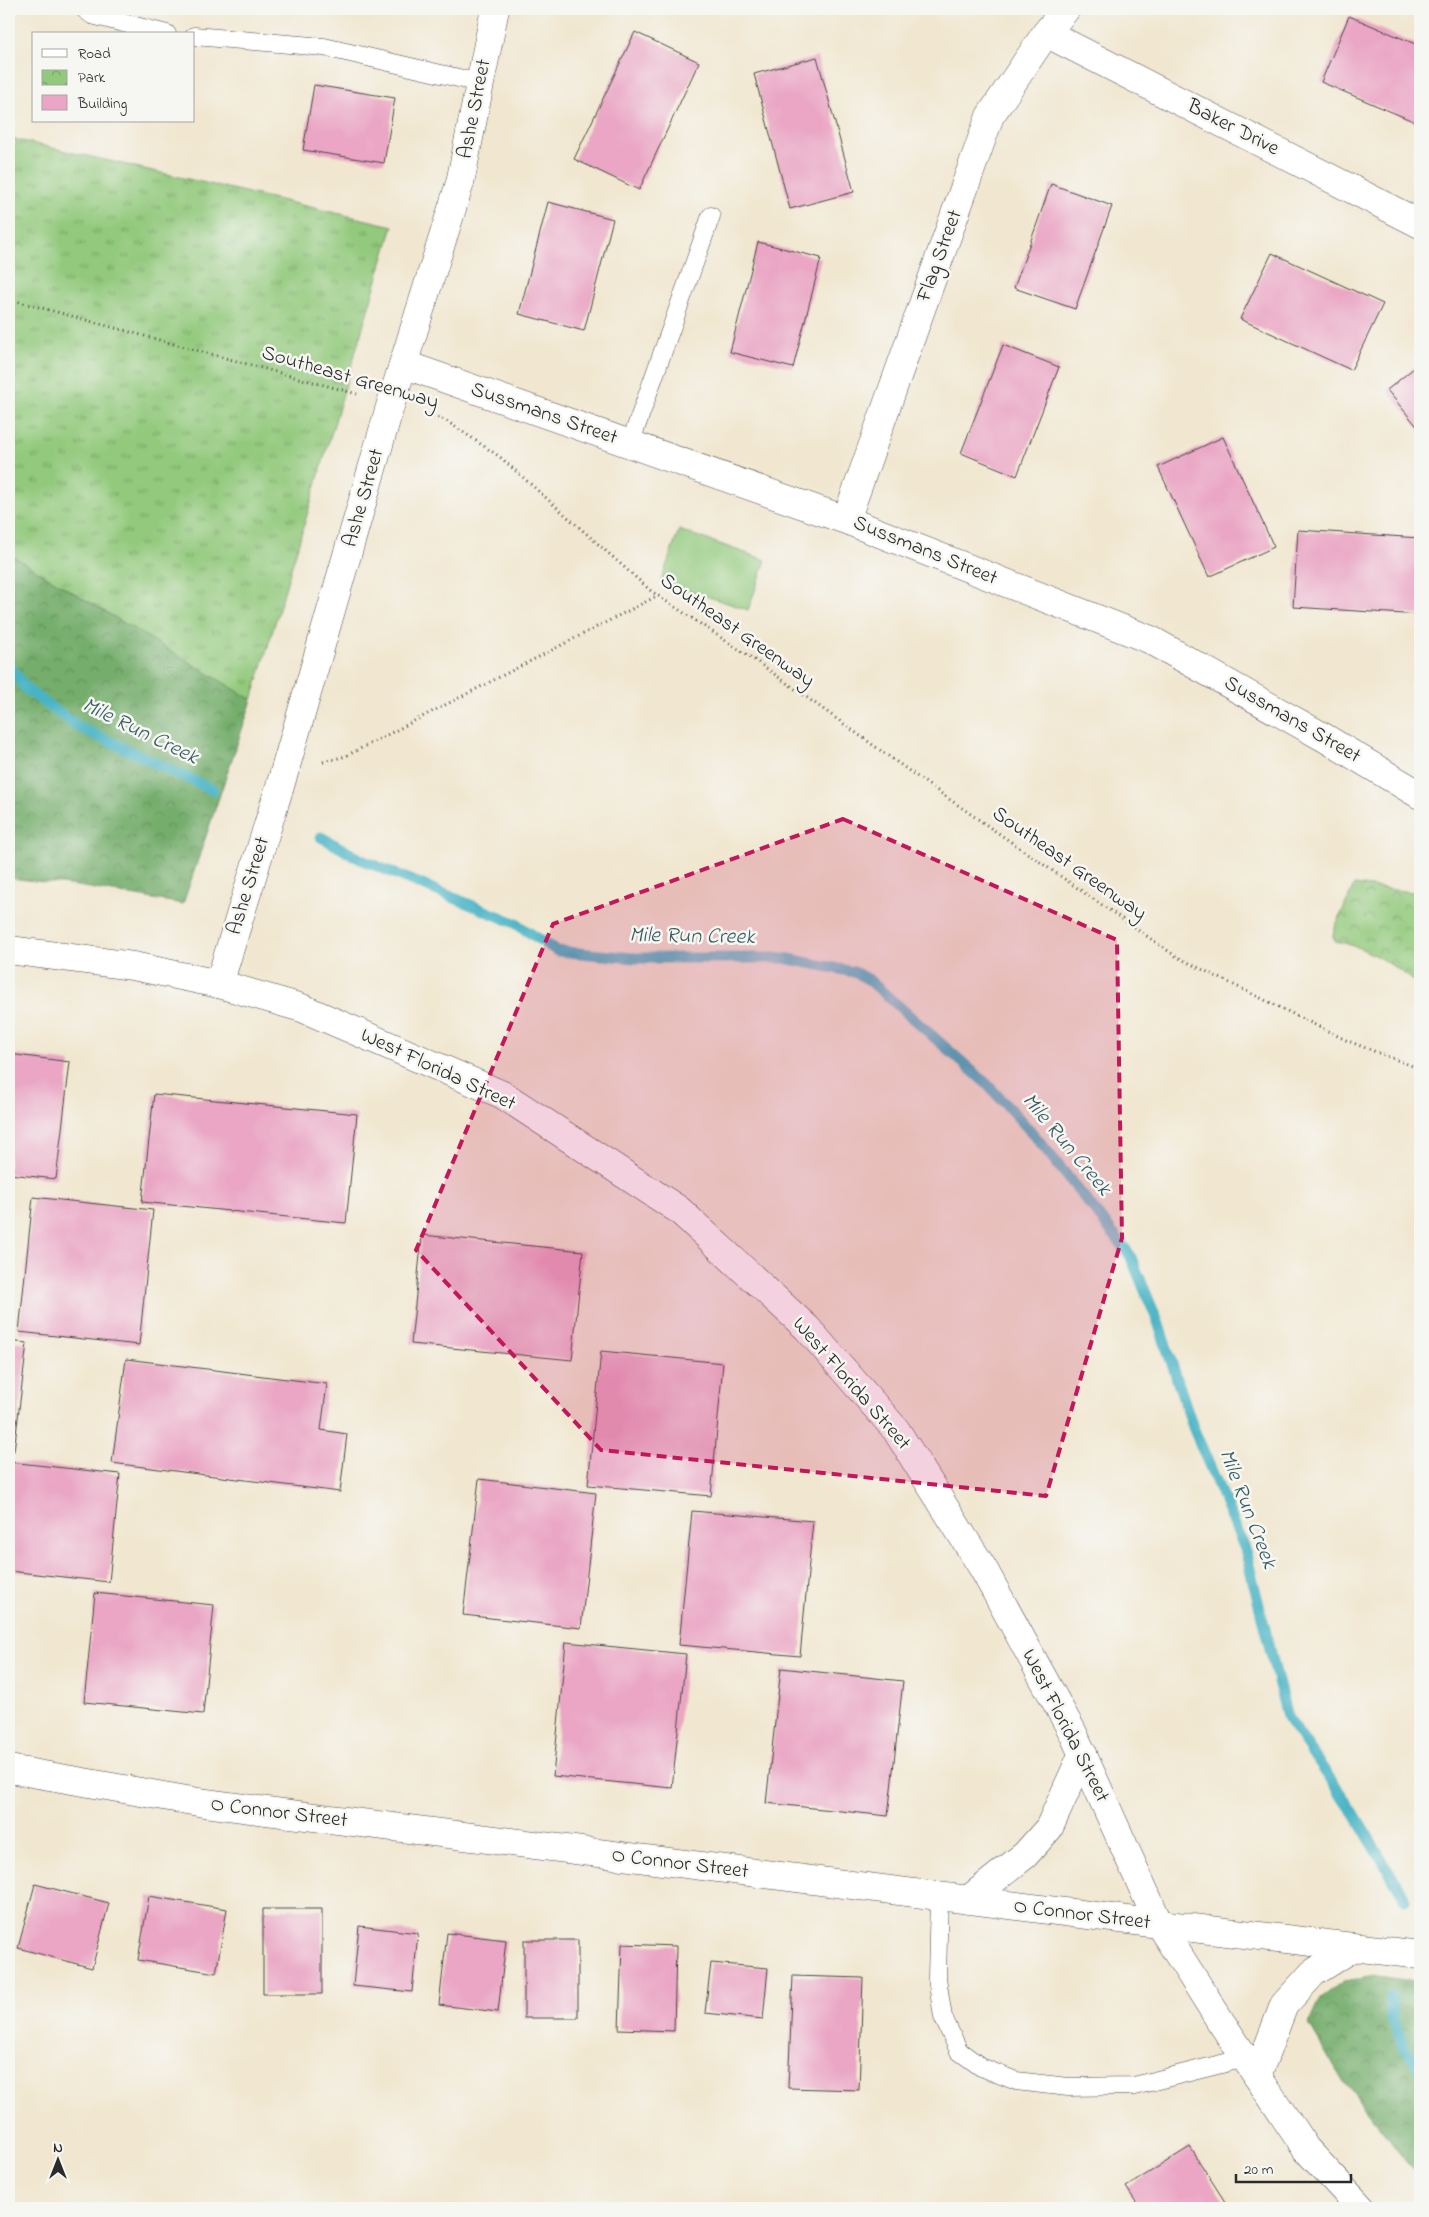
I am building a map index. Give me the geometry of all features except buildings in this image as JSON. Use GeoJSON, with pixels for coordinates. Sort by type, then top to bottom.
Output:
{"type":"FeatureCollection","features":[{"type":"Feature","properties":{"kind":"street","name":"Ashe Street"},"geometry":{"type":"LineString","coordinates":[[219,984],[284,773],[403,364],[460,183],[495,9]]}},
{"type":"Feature","properties":{"kind":"street","name":"Flag Street"},"geometry":{"type":"LineString","coordinates":[[846,520],[990,116],[1046,33],[1066,9]]}},
{"type":"Feature","properties":{"kind":"street","name":"Baker Drive"},"geometry":{"type":"LineString","coordinates":[[1046,33],[1420,224]]}},
{"type":"Feature","properties":{"kind":"street","name":"Sussmans Street"},"geometry":{"type":"LineString","coordinates":[[403,364],[846,520],[1151,640],[1325,738],[1420,795]]}},
{"type":"Feature","properties":{"kind":"street","name":"West Florida Street"},"geometry":{"type":"LineString","coordinates":[[9,950],[133,966],[219,984],[302,1008],[503,1096],[678,1210],[807,1328],[896,1430],[984,1570],[1083,1754],[1159,1924],[1306,2149],[1361,2208]]}},
{"type":"Feature","properties":{"kind":"street"},"geometry":{"type":"LineString","coordinates":[[968,1900],[1025,1855],[1049,1828],[1083,1754]]}},
{"type":"Feature","properties":{"kind":"street","name":"O Connor Street"},"geometry":{"type":"LineString","coordinates":[[9,1769],[198,1802],[1159,1924],[1420,1955]]}},
{"type":"Feature","properties":{"kind":"street"},"geometry":{"type":"LineString","coordinates":[[1251,2067],[1284,2005],[1313,1973],[1354,1947]]}},
{"type":"Feature","properties":{"kind":"lane"},"geometry":{"type":"LineString","coordinates":[[84,9],[92,15],[159,32]]}},
{"type":"Feature","properties":{"kind":"lane"},"geometry":{"type":"LineString","coordinates":[[195,36],[324,47],[480,83]]}},
{"type":"Feature","properties":{"kind":"lane"},"geometry":{"type":"LineString","coordinates":[[630,444],[711,216]]}},
{"type":"Feature","properties":{"kind":"lane"},"geometry":{"type":"LineString","coordinates":[[939,1896],[937,1978],[943,2017],[959,2051],[981,2068],[1016,2082],[1068,2087],[1134,2086],[1251,2067]]}},
{"type":"Feature","properties":{"kind":"path","name":"Southeast Greenway"},"geometry":{"type":"LineString","coordinates":[[9,298],[392,403],[445,420],[500,457],[658,596],[756,661],[926,783],[1177,957],[1348,1042],[1420,1068]]}},
{"type":"Feature","properties":{"kind":"path"},"geometry":{"type":"LineString","coordinates":[[284,773],[346,756],[658,596]]}},
{"type":"Feature","properties":{"kind":"highlighted area"},"geometry":{"type":"Polygon","coordinates":[[[843,819],[1117,940],[1122,1238],[1046,1496],[601,1450],[416,1250],[553,924],[843,819]]]}},
{"type":"Feature","properties":{"kind":"green space"},"geometry":{"type":"Polygon","coordinates":[[[9,138],[393,226],[252,700],[9,554],[9,138]]]}},
{"type":"Feature","properties":{"kind":"green space"},"geometry":{"type":"Polygon","coordinates":[[[679,530],[766,560],[748,610],[661,581],[679,530]]]}},
{"type":"Feature","properties":{"kind":"green space"},"geometry":{"type":"Polygon","coordinates":[[[9,554],[252,700],[183,904],[78,886],[9,878],[9,554]]]}},
{"type":"Feature","properties":{"kind":"green space"},"geometry":{"type":"Polygon","coordinates":[[[1354,885],[1420,893],[1420,986],[1369,952],[1335,941],[1333,937],[1334,930],[1354,885]]]}},
{"type":"Feature","properties":{"kind":"green space"},"geometry":{"type":"Polygon","coordinates":[[[1376,1976],[1420,1982],[1420,2177],[1407,2163],[1335,2069],[1309,2024],[1321,1998],[1344,1981],[1376,1976]]]}},
{"type":"Feature","properties":{"kind":"waterway","name":"Mile Run Creek"},"geometry":{"type":"LineString","coordinates":[[9,665],[26,689],[79,727],[213,790]]}},
{"type":"Feature","properties":{"kind":"waterway","name":"Mile Run Creek"},"geometry":{"type":"LineString","coordinates":[[321,837],[362,860],[515,923],[557,951],[634,958],[784,958],[854,972],[868,979],[987,1084],[1036,1137],[1130,1255],[1158,1322],[1193,1427],[1245,1549],[1287,1717],[1354,1813],[1406,1900]]}},
{"type":"Feature","properties":{"kind":"waterway","name":"Mile Run Creek"},"geometry":{"type":"LineString","coordinates":[[1392,1996],[1391,2018],[1409,2055],[1420,2068]]}}]}
